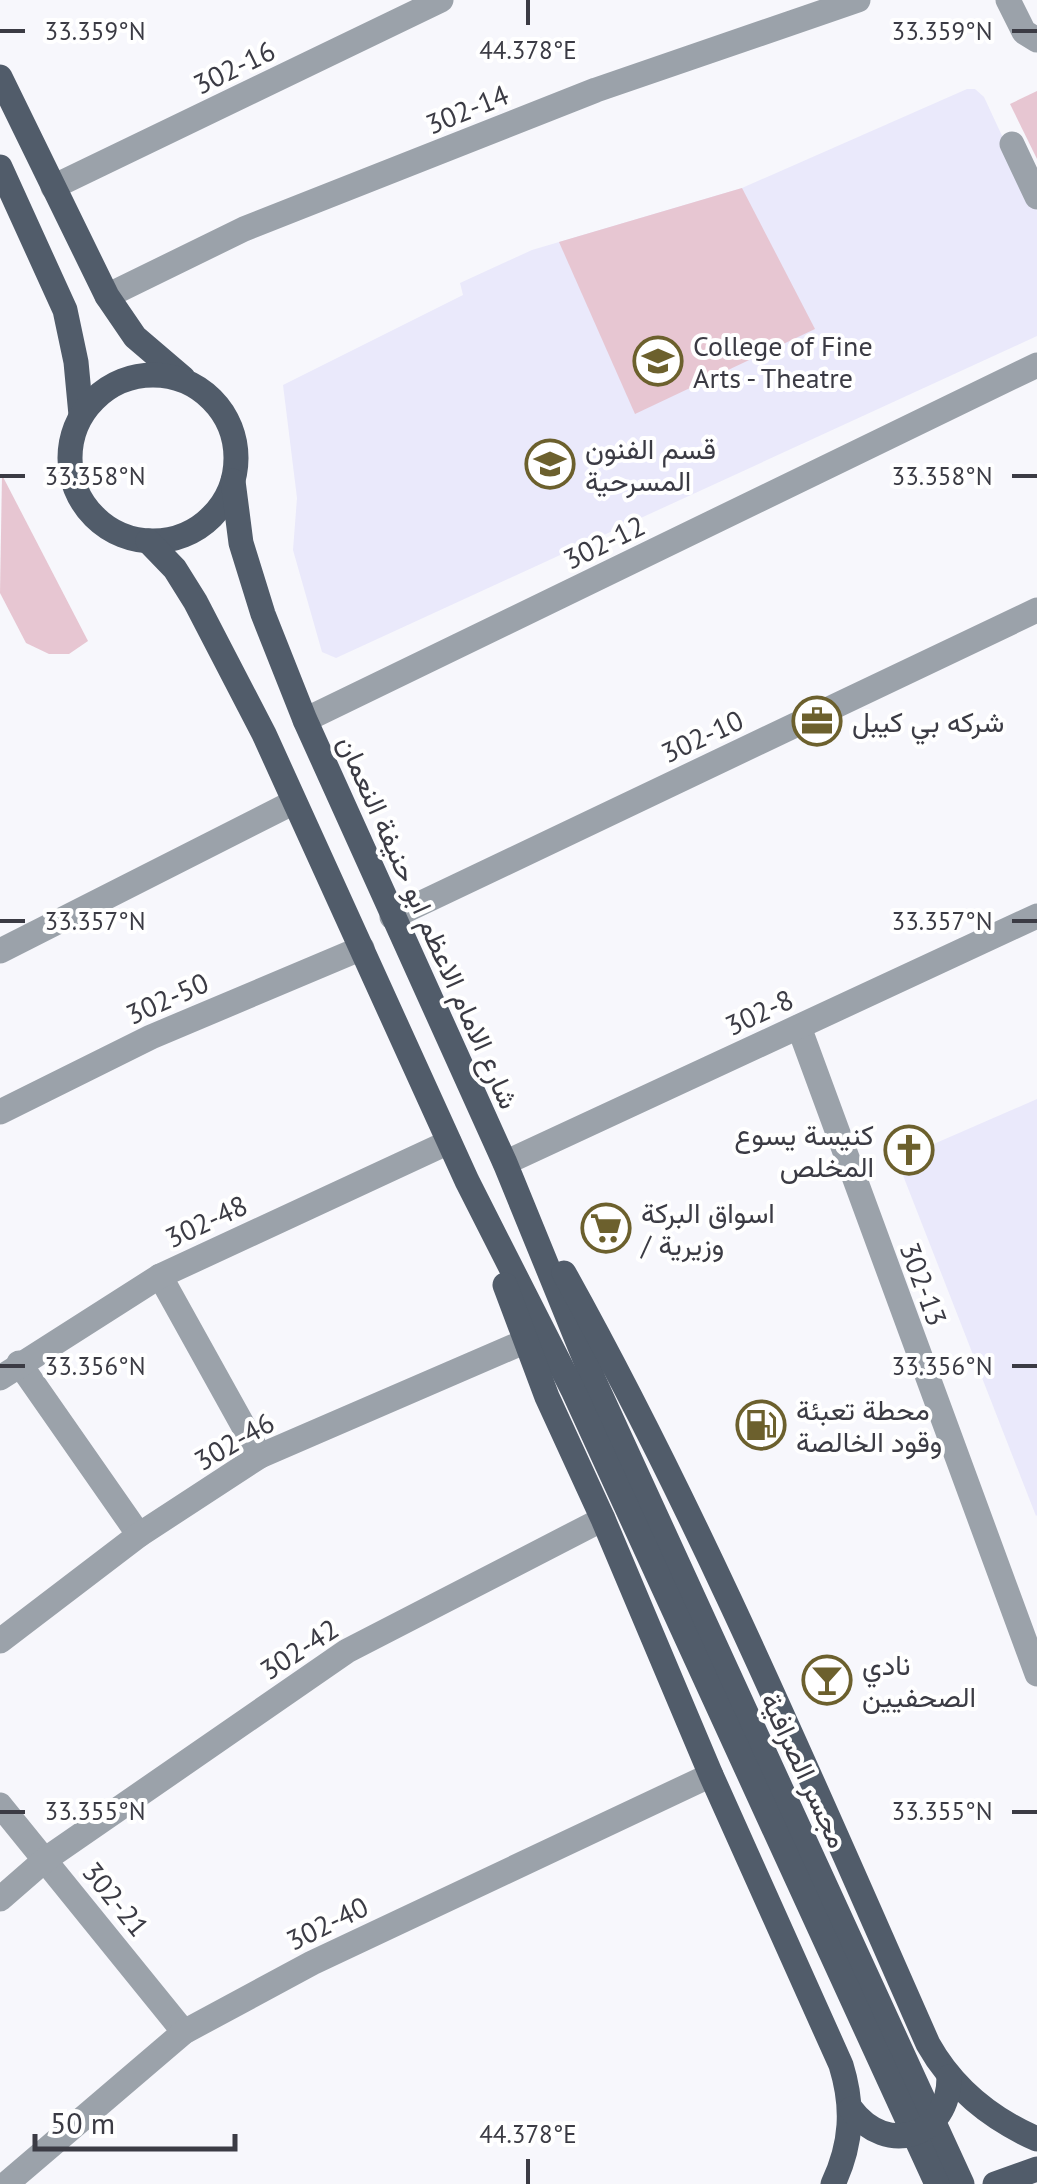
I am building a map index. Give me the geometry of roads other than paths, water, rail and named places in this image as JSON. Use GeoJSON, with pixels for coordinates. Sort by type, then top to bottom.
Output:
{"type":"FeatureCollection","features":[{"type":"Feature","properties":{"kind":"main road"},"geometry":{"type":"LineString","coordinates":[[0,76],[107,296],[135,337],[214,401],[230,425],[236,453],[233,481],[221,507],[201,526],[176,538],[148,542],[121,536],[98,522],[80,500],[71,476],[69,448],[81,415],[97,396],[118,382],[142,375],[168,376],[192,384]]}},
{"type":"Feature","properties":{"kind":"main road"},"geometry":{"type":"LineString","coordinates":[[0,167],[65,310],[76,362],[81,415]]}},
{"type":"Feature","properties":{"kind":"main road","name":"شارع الامام الاعظم ابو حنيفة النعمان"},"geometry":{"type":"LineString","coordinates":[[233,481],[241,543],[263,614],[305,720],[505,1162],[584,1385]]}},
{"type":"Feature","properties":{"kind":"main road"},"geometry":{"type":"LineString","coordinates":[[148,542],[175,568],[196,601],[264,734],[481,1208],[584,1385]]}},
{"type":"Feature","properties":{"kind":"main road"},"geometry":{"type":"LineString","coordinates":[[516,1190],[617,1369],[753,1650],[928,2044],[949,2077],[988,2110],[1037,2139]]}},
{"type":"Feature","properties":{"kind":"main road"},"geometry":{"type":"LineString","coordinates":[[481,1208],[547,1397],[604,1519],[711,1775],[841,2066],[851,2110],[846,2153],[833,2184]]}},
{"type":"Feature","properties":{"kind":"main road","name":"مجسر الصرافية"},"geometry":{"type":"LineString","coordinates":[[584,1385],[937,2184]]}},
{"type":"Feature","properties":{"kind":"main road","name":"مجسر الصرافية"},"geometry":{"type":"LineString","coordinates":[[584,1385],[962,2184]]}},
{"type":"Feature","properties":{"kind":"main road"},"geometry":{"type":"LineString","coordinates":[[851,2110],[881,2134],[894,2136],[919,2131],[939,2114],[949,2090],[949,2077]]}},
{"type":"Feature","properties":{"kind":"main road"},"geometry":{"type":"LineString","coordinates":[[995,2184],[1037,2169]]}},
{"type":"Feature","properties":{"kind":"street","name":"302-16"},"geometry":{"type":"LineString","coordinates":[[53,188],[441,0]]}},
{"type":"Feature","properties":{"kind":"street","name":"302-14"},"geometry":{"type":"LineString","coordinates":[[107,296],[244,229],[578,97],[858,0]]}},
{"type":"Feature","properties":{"kind":"street"},"geometry":{"type":"LineString","coordinates":[[1008,0],[1024,32],[1037,40]]}},
{"type":"Feature","properties":{"kind":"street"},"geometry":{"type":"LineString","coordinates":[[1012,144],[1037,197]]}},
{"type":"Feature","properties":{"kind":"street","name":"302-12"},"geometry":{"type":"LineString","coordinates":[[305,720],[1037,365]]}},
{"type":"Feature","properties":{"kind":"street","name":"302-10"},"geometry":{"type":"LineString","coordinates":[[392,917],[1037,610]]}},
{"type":"Feature","properties":{"kind":"street"},"geometry":{"type":"LineString","coordinates":[[0,951],[294,802]]}},
{"type":"Feature","properties":{"kind":"street","name":"302-8"},"geometry":{"type":"LineString","coordinates":[[505,1162],[1037,916]]}},
{"type":"Feature","properties":{"kind":"street","name":"302-50"},"geometry":{"type":"LineString","coordinates":[[0,1112],[150,1036],[362,948]]}},
{"type":"Feature","properties":{"kind":"street","name":"302-13"},"geometry":{"type":"LineString","coordinates":[[799,1027],[1037,1674]]}},
{"type":"Feature","properties":{"kind":"street","name":"302-48"},"geometry":{"type":"LineString","coordinates":[[9,1371],[160,1276],[449,1142]]}},
{"type":"Feature","properties":{"kind":"street"},"geometry":{"type":"LineString","coordinates":[[160,1276],[260,1456]]}},
{"type":"Feature","properties":{"kind":"street","name":"302-46"},"geometry":{"type":"LineString","coordinates":[[0,1640],[139,1535],[260,1456],[526,1342]]}},
{"type":"Feature","properties":{"kind":"street"},"geometry":{"type":"LineString","coordinates":[[9,1371],[139,1535]]}},
{"type":"Feature","properties":{"kind":"street","name":"302-42"},"geometry":{"type":"LineString","coordinates":[[0,1899],[46,1859],[347,1651],[604,1519]]}},
{"type":"Feature","properties":{"kind":"street","name":"302-40"},"geometry":{"type":"LineString","coordinates":[[6,2184],[184,2032],[312,1962],[711,1775]]}},
{"type":"Feature","properties":{"kind":"street","name":"302-21"},"geometry":{"type":"LineString","coordinates":[[0,1805],[184,2032]]}},
{"type":"Feature","properties":{"kind":"place","name":"College of Fine Arts - Theatre"},"geometry":{"type":"Point","coordinates":[658,361]}},
{"type":"Feature","properties":{"kind":"place","name":"قسم الفنون المسرحية"},"geometry":{"type":"Point","coordinates":[550,464]}},
{"type":"Feature","properties":{"kind":"place","name":"شركه بي كيبل"},"geometry":{"type":"Point","coordinates":[817,721]}},
{"type":"Feature","properties":{"kind":"place","name":"كنيسة يسوع المخلص"},"geometry":{"type":"Point","coordinates":[909,1150]}},
{"type":"Feature","properties":{"kind":"place","name":"اسواق البركة / وزيرية"},"geometry":{"type":"Point","coordinates":[606,1228]}},
{"type":"Feature","properties":{"kind":"place","name":"محطة تعبئة وقود الخالصة"},"geometry":{"type":"Point","coordinates":[761,1425]}},
{"type":"Feature","properties":{"kind":"place","name":"نادي الصحفيين"},"geometry":{"type":"Point","coordinates":[827,1680]}}]}
